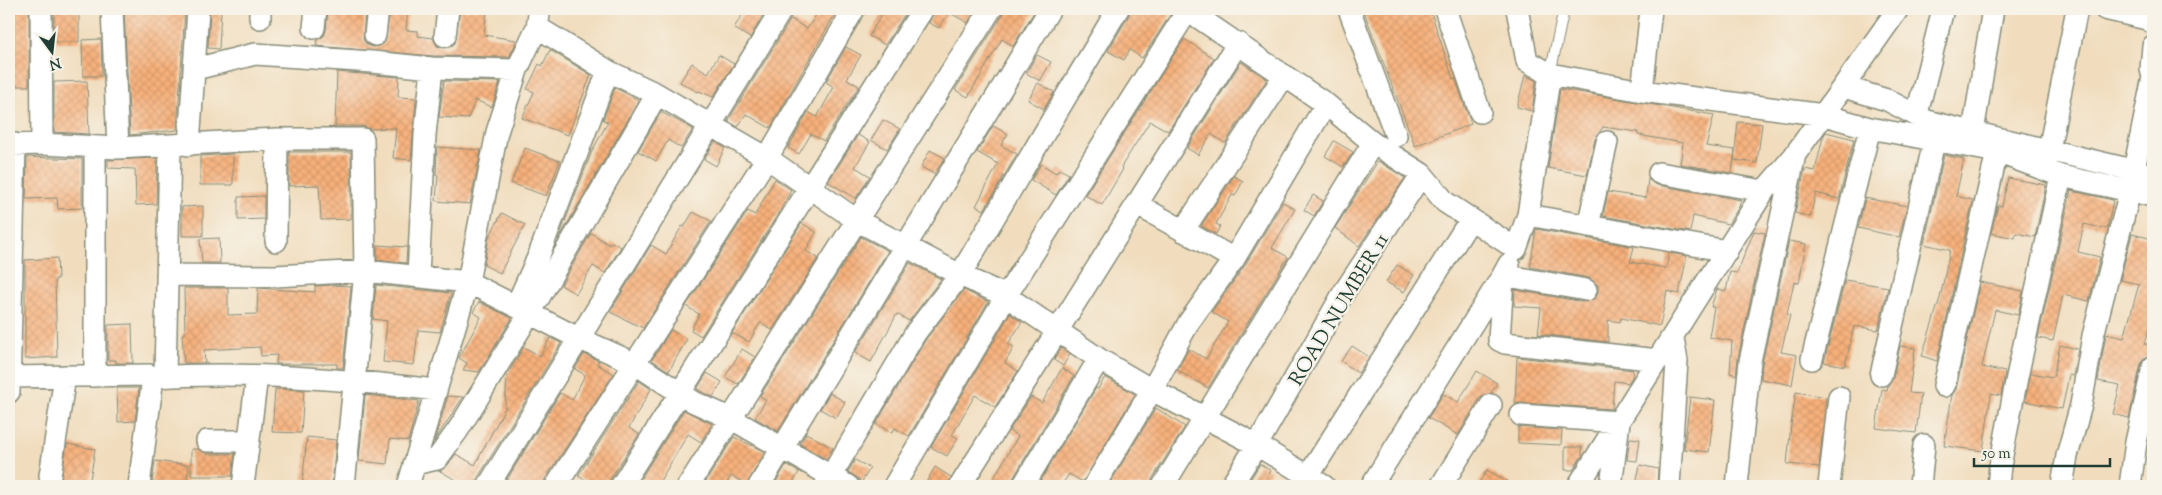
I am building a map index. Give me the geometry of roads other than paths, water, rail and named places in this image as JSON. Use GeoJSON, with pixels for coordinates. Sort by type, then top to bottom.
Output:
{"type":"FeatureCollection","features":[{"type":"Feature","properties":{"kind":"street"},"geometry":{"type":"LineString","coordinates":[[41,9],[42,144]]}},
{"type":"Feature","properties":{"kind":"street"},"geometry":{"type":"LineString","coordinates":[[112,9],[118,148]]}},
{"type":"Feature","properties":{"kind":"street"},"geometry":{"type":"LineString","coordinates":[[139,486],[159,377],[180,146],[195,69],[198,9]]}},
{"type":"Feature","properties":{"kind":"street"},"geometry":{"type":"LineString","coordinates":[[375,35],[378,9]]}},
{"type":"Feature","properties":{"kind":"street"},"geometry":{"type":"LineString","coordinates":[[445,36],[448,9]]}},
{"type":"Feature","properties":{"kind":"street"},"geometry":{"type":"LineString","coordinates":[[488,486],[782,9]]}},
{"type":"Feature","properties":{"kind":"street"},"geometry":{"type":"LineString","coordinates":[[556,486],[767,158],[854,9]]}},
{"type":"Feature","properties":{"kind":"street"},"geometry":{"type":"LineString","coordinates":[[621,486],[679,392],[812,188],[923,9]]}},
{"type":"Feature","properties":{"kind":"street"},"geometry":{"type":"LineString","coordinates":[[688,486],[991,9]]}},
{"type":"Feature","properties":{"kind":"street"},"geometry":{"type":"LineString","coordinates":[[759,486],[1050,9]]}},
{"type":"Feature","properties":{"kind":"street"},"geometry":{"type":"LineString","coordinates":[[167,275],[275,276],[365,271],[468,282],[578,338],[634,363],[679,392],[783,448],[835,483],[916,332],[960,275],[1118,9]]}},
{"type":"Feature","properties":{"kind":"street"},"geometry":{"type":"LineString","coordinates":[[894,486],[1006,296],[1187,9],[1326,104],[1373,143],[1422,174],[1445,202],[1516,249]]}},
{"type":"Feature","properties":{"kind":"street"},"geometry":{"type":"LineString","coordinates":[[1349,9],[1396,136]]}},
{"type":"Feature","properties":{"kind":"street"},"geometry":{"type":"LineString","coordinates":[[1445,9],[1480,112]]}},
{"type":"Feature","properties":{"kind":"street"},"geometry":{"type":"LineString","coordinates":[[1517,9],[1527,60],[1550,74],[1642,91],[1824,115],[1870,128],[1934,142],[1997,152],[2061,176],[2139,179]]}},
{"type":"Feature","properties":{"kind":"street"},"geometry":{"type":"LineString","coordinates":[[1642,91],[1651,9]]}},
{"type":"Feature","properties":{"kind":"street"},"geometry":{"type":"LineString","coordinates":[[1578,486],[1764,191],[1794,156],[1898,9]]}},
{"type":"Feature","properties":{"kind":"street"},"geometry":{"type":"LineString","coordinates":[[1917,114],[1943,9]]}},
{"type":"Feature","properties":{"kind":"street"},"geometry":{"type":"LineString","coordinates":[[1972,132],[1993,9]]}},
{"type":"Feature","properties":{"kind":"street"},"geometry":{"type":"LineString","coordinates":[[2049,150],[2076,9]]}},
{"type":"Feature","properties":{"kind":"street"},"geometry":{"type":"LineString","coordinates":[[2105,9],[2147,19],[2153,23]]}},
{"type":"Feature","properties":{"kind":"street"},"geometry":{"type":"LineString","coordinates":[[408,486],[468,282],[497,132],[516,70],[538,18],[608,71],[657,94],[767,158],[858,221],[960,275],[1006,296],[1099,359],[1152,390],[1257,445],[1312,483],[1470,220]]}},
{"type":"Feature","properties":{"kind":"street"},"geometry":{"type":"LineString","coordinates":[[960,486],[1238,43]]}},
{"type":"Feature","properties":{"kind":"street"},"geometry":{"type":"LineString","coordinates":[[2062,486],[2067,456],[2081,405],[2093,336],[2139,179],[2153,77],[2151,69],[2153,46]]}},
{"type":"Feature","properties":{"kind":"street"},"geometry":{"type":"LineString","coordinates":[[195,69],[256,54],[432,68],[516,70]]}},
{"type":"Feature","properties":{"kind":"street"},"geometry":{"type":"LineString","coordinates":[[418,276],[425,134],[432,68]]}},
{"type":"Feature","properties":{"kind":"street"},"geometry":{"type":"LineString","coordinates":[[523,310],[539,255],[608,71]]}},
{"type":"Feature","properties":{"kind":"street"},"geometry":{"type":"LineString","coordinates":[[1371,486],[1503,275],[1516,249],[1528,215],[1550,74]]}},
{"type":"Feature","properties":{"kind":"street"},"geometry":{"type":"LineString","coordinates":[[1183,231],[1284,76]]}},
{"type":"Feature","properties":{"kind":"street"},"geometry":{"type":"LineString","coordinates":[[1844,87],[1887,100],[1917,114],[1927,121],[2049,150],[2139,179],[2153,196]]}},
{"type":"Feature","properties":{"kind":"street"},"geometry":{"type":"LineString","coordinates":[[414,464],[430,462],[442,454],[523,310],[657,94]]}},
{"type":"Feature","properties":{"kind":"street"},"geometry":{"type":"LineString","coordinates":[[1094,486],[1152,390],[1189,322],[1234,259],[1326,104]]}},
{"type":"Feature","properties":{"kind":"street"},"geometry":{"type":"LineString","coordinates":[[1812,359],[1870,128]]}},
{"type":"Feature","properties":{"kind":"street"},"geometry":{"type":"LineString","coordinates":[[276,242],[277,139]]}},
{"type":"Feature","properties":{"kind":"street"},"geometry":{"type":"LineString","coordinates":[[344,486],[355,381],[365,271],[364,139],[277,139],[180,146],[118,148],[12,144],[9,382],[65,376],[257,376],[355,381],[436,390]]}},
{"type":"Feature","properties":{"kind":"street"},"geometry":{"type":"LineString","coordinates":[[1588,226],[1607,142]]}},
{"type":"Feature","properties":{"kind":"street"},"geometry":{"type":"LineString","coordinates":[[1881,375],[1934,142]]}},
{"type":"Feature","properties":{"kind":"street"},"geometry":{"type":"LineString","coordinates":[[1163,486],[1373,143]]}},
{"type":"Feature","properties":{"kind":"street"},"geometry":{"type":"LineString","coordinates":[[95,147],[95,376]]}},
{"type":"Feature","properties":{"kind":"street"},"geometry":{"type":"LineString","coordinates":[[1944,386],[1997,152]]}},
{"type":"Feature","properties":{"kind":"street"},"geometry":{"type":"LineString","coordinates":[[1737,486],[1750,361],[1794,156]]}},
{"type":"Feature","properties":{"kind":"street"},"geometry":{"type":"LineString","coordinates":[[1659,173],[1764,191]]}},
{"type":"Feature","properties":{"kind":"street","name":"ROAD NUMBER 11"},"geometry":{"type":"LineString","coordinates":[[1231,486],[1257,445],[1344,292],[1422,174]]}},
{"type":"Feature","properties":{"kind":"street"},"geometry":{"type":"LineString","coordinates":[[1998,486],[2017,377],[2061,176]]}},
{"type":"Feature","properties":{"kind":"street"},"geometry":{"type":"LineString","coordinates":[[1136,204],[1234,259]]}},
{"type":"Feature","properties":{"kind":"street"},"geometry":{"type":"LineString","coordinates":[[1528,215],[1728,250]]}},
{"type":"Feature","properties":{"kind":"street"},"geometry":{"type":"LineString","coordinates":[[1503,275],[1586,290]]}},
{"type":"Feature","properties":{"kind":"street"},"geometry":{"type":"LineString","coordinates":[[1503,275],[1499,340],[1505,343],[1658,360]]}},
{"type":"Feature","properties":{"kind":"street"},"geometry":{"type":"LineString","coordinates":[[1668,486],[1677,361],[1673,338]]}},
{"type":"Feature","properties":{"kind":"street"},"geometry":{"type":"LineString","coordinates":[[1023,486],[1099,359]]}},
{"type":"Feature","properties":{"kind":"street"},"geometry":{"type":"LineString","coordinates":[[2130,486],[2136,442],[2153,366]]}},
{"type":"Feature","properties":{"kind":"street"},"geometry":{"type":"LineString","coordinates":[[50,476],[65,376]]}},
{"type":"Feature","properties":{"kind":"street"},"geometry":{"type":"LineString","coordinates":[[243,486],[257,376]]}},
{"type":"Feature","properties":{"kind":"street"},"geometry":{"type":"LineString","coordinates":[[1829,486],[1838,397]]}},
{"type":"Feature","properties":{"kind":"street"},"geometry":{"type":"LineString","coordinates":[[1441,486],[1491,405]]}},
{"type":"Feature","properties":{"kind":"street"},"geometry":{"type":"LineString","coordinates":[[1521,416],[1619,422]]}},
{"type":"Feature","properties":{"kind":"street"},"geometry":{"type":"LineString","coordinates":[[1611,486],[1619,422]]}},
{"type":"Feature","properties":{"kind":"street"},"geometry":{"type":"LineString","coordinates":[[207,441],[249,441]]}},
{"type":"Feature","properties":{"kind":"street"},"geometry":{"type":"LineString","coordinates":[[1920,486],[1924,445]]}},
{"type":"Feature","properties":{"kind":"lane"},"geometry":{"type":"LineString","coordinates":[[1550,74],[1564,9]]}}]}
